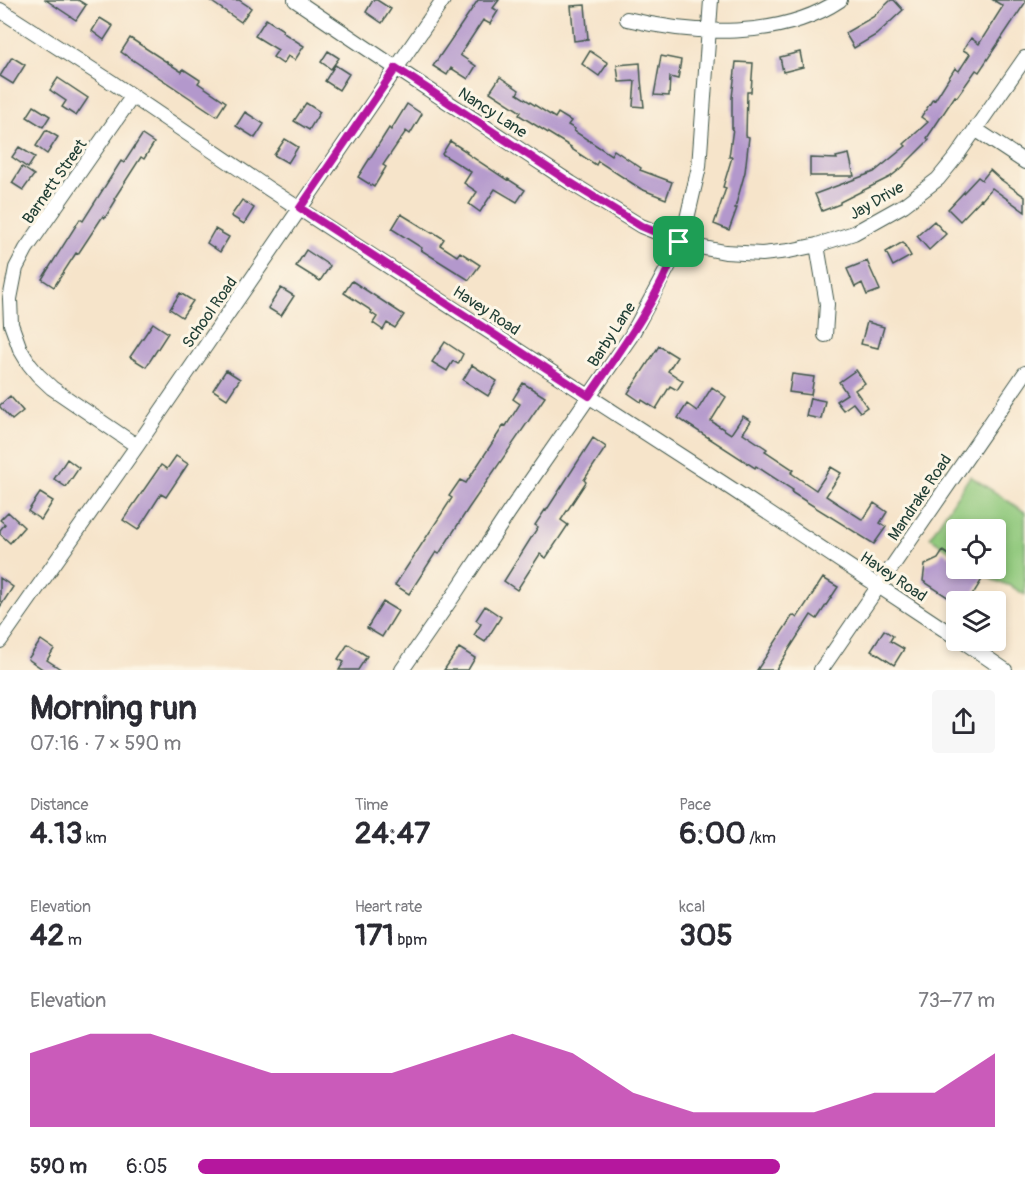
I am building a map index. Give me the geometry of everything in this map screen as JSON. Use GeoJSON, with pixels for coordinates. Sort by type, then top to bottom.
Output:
{"type":"FeatureCollection","features":[{"type":"Feature","properties":{"kind":"street","name":"Nancy Lane"},"geometry":{"type":"LineString","coordinates":[[295,0],[571,183],[641,226],[679,242]]}},
{"type":"Feature","properties":{"kind":"street","name":"School Road"},"geometry":{"type":"LineString","coordinates":[[0,641],[137,446],[443,0]]}},
{"type":"Feature","properties":{"kind":"street","name":"Barby Lane"},"geometry":{"type":"LineString","coordinates":[[402,670],[639,323],[674,256],[692,203],[699,167],[711,0]]}},
{"type":"Feature","properties":{"kind":"street"},"geometry":{"type":"LineString","coordinates":[[627,19],[683,29],[740,30],[777,27],[820,12],[840,0]]}},
{"type":"Feature","properties":{"kind":"street","name":"Havey Road"},"geometry":{"type":"LineString","coordinates":[[0,9],[269,189],[946,631]]}},
{"type":"Feature","properties":{"kind":"street","name":"Jay Drive"},"geometry":{"type":"LineString","coordinates":[[679,242],[725,252],[762,254],[817,245],[854,232],[904,205],[938,179],[957,157],[1025,58]]}},
{"type":"Feature","properties":{"kind":"street","name":"Barnett Street"},"geometry":{"type":"LineString","coordinates":[[132,97],[27,249],[16,268],[10,299],[11,324],[20,349],[38,375],[52,388],[137,446]]}},
{"type":"Feature","properties":{"kind":"street"},"geometry":{"type":"LineString","coordinates":[[975,129],[1025,162]]}},
{"type":"Feature","properties":{"kind":"street"},"geometry":{"type":"LineString","coordinates":[[817,245],[827,304],[825,334]]}},
{"type":"Feature","properties":{"kind":"street","name":"Mandrake Road"},"geometry":{"type":"LineString","coordinates":[[821,670],[1025,373]]}},
{"type":"Feature","properties":{"kind":"street"},"geometry":{"type":"LineString","coordinates":[[977,651],[1005,670]]}},
{"type":"Feature","properties":{"kind":"green space"},"geometry":{"type":"Polygon","coordinates":[[[970,476],[1025,512],[1025,595],[1011,586],[991,579],[1006,579],[1006,519],[946,519],[946,548],[930,537],[970,476]]]}},
{"type":"Feature","properties":{"kind":"building"},"geometry":{"type":"Polygon","coordinates":[[[46,0],[78,0],[86,5],[76,20],[46,0]]]}},
{"type":"Feature","properties":{"kind":"building"},"geometry":{"type":"Polygon","coordinates":[[[209,0],[239,0],[251,8],[241,22],[209,0]]]}},
{"type":"Feature","properties":{"kind":"building"},"geometry":{"type":"Polygon","coordinates":[[[373,0],[391,9],[382,23],[366,12],[373,0]]]}},
{"type":"Feature","properties":{"kind":"building"},"geometry":{"type":"Polygon","coordinates":[[[478,0],[499,0],[493,8],[498,11],[490,24],[483,20],[460,55],[476,66],[468,79],[451,68],[447,75],[433,66],[478,0]]]}},
{"type":"Feature","properties":{"kind":"building"},"geometry":{"type":"Polygon","coordinates":[[[891,0],[894,0],[903,10],[876,35],[854,48],[845,33],[873,17],[891,0]]]}},
{"type":"Feature","properties":{"kind":"building"},"geometry":{"type":"Polygon","coordinates":[[[993,0],[1025,0],[1025,3],[979,72],[976,70],[957,97],[955,96],[927,138],[929,140],[890,177],[822,211],[815,194],[874,172],[906,146],[904,144],[928,122],[921,117],[933,99],[935,100],[955,68],[959,71],[970,54],[963,50],[971,38],[979,44],[1003,6],[993,0]]]}},
{"type":"Feature","properties":{"kind":"building"},"geometry":{"type":"Polygon","coordinates":[[[585,5],[588,39],[574,41],[571,6],[585,5]]]}},
{"type":"Feature","properties":{"kind":"building"},"geometry":{"type":"Polygon","coordinates":[[[100,18],[113,26],[104,40],[92,31],[100,18]]]}},
{"type":"Feature","properties":{"kind":"building"},"geometry":{"type":"Polygon","coordinates":[[[266,19],[304,46],[295,60],[288,56],[283,64],[273,57],[278,50],[255,36],[266,19]]]}},
{"type":"Feature","properties":{"kind":"building"},"geometry":{"type":"Polygon","coordinates":[[[130,38],[182,72],[183,69],[200,80],[198,83],[226,102],[217,116],[121,52],[130,38]]]}},
{"type":"Feature","properties":{"kind":"building"},"geometry":{"type":"Polygon","coordinates":[[[328,51],[339,58],[331,69],[321,62],[328,51]]]}},
{"type":"Feature","properties":{"kind":"building"},"geometry":{"type":"Polygon","coordinates":[[[590,51],[608,63],[599,76],[582,64],[590,51]]]}},
{"type":"Feature","properties":{"kind":"building"},"geometry":{"type":"Polygon","coordinates":[[[800,52],[803,67],[783,72],[780,57],[800,52]]]}},
{"type":"Feature","properties":{"kind":"building"},"geometry":{"type":"Polygon","coordinates":[[[661,56],[681,60],[678,79],[670,77],[669,96],[654,95],[661,56]]]}},
{"type":"Feature","properties":{"kind":"building"},"geometry":{"type":"Polygon","coordinates":[[[12,57],[25,65],[13,84],[0,76],[12,57]]]}},
{"type":"Feature","properties":{"kind":"building"},"geometry":{"type":"Polygon","coordinates":[[[736,62],[753,63],[751,92],[747,92],[746,136],[749,137],[745,172],[735,208],[737,208],[729,230],[714,224],[726,188],[723,187],[732,157],[729,157],[733,128],[732,98],[736,62]]]}},
{"type":"Feature","properties":{"kind":"building"},"geometry":{"type":"Polygon","coordinates":[[[640,63],[644,107],[633,106],[635,81],[619,82],[617,65],[640,63]]]}},
{"type":"Feature","properties":{"kind":"building"},"geometry":{"type":"Polygon","coordinates":[[[335,65],[349,74],[339,90],[325,81],[335,65]]]}},
{"type":"Feature","properties":{"kind":"building"},"geometry":{"type":"Polygon","coordinates":[[[500,77],[519,90],[517,94],[555,118],[558,113],[571,121],[568,125],[575,129],[574,131],[611,155],[614,150],[641,168],[640,170],[672,182],[666,199],[641,189],[598,161],[596,165],[519,115],[521,112],[490,92],[500,77]]]}},
{"type":"Feature","properties":{"kind":"building"},"geometry":{"type":"Polygon","coordinates":[[[58,78],[88,98],[76,116],[62,107],[66,101],[50,90],[58,78]]]}},
{"type":"Feature","properties":{"kind":"building"},"geometry":{"type":"Polygon","coordinates":[[[306,103],[320,112],[309,130],[294,121],[306,103]]]}},
{"type":"Feature","properties":{"kind":"building"},"geometry":{"type":"Polygon","coordinates":[[[407,104],[422,114],[410,134],[406,131],[383,165],[386,167],[374,187],[358,177],[407,104]]]}},
{"type":"Feature","properties":{"kind":"building"},"geometry":{"type":"Polygon","coordinates":[[[34,106],[50,116],[43,127],[27,117],[34,106]]]}},
{"type":"Feature","properties":{"kind":"building"},"geometry":{"type":"Polygon","coordinates":[[[245,112],[264,124],[255,138],[236,126],[245,112]]]}},
{"type":"Feature","properties":{"kind":"building"},"geometry":{"type":"Polygon","coordinates":[[[46,130],[58,137],[47,154],[36,146],[46,130]]]}},
{"type":"Feature","properties":{"kind":"building"},"geometry":{"type":"Polygon","coordinates":[[[142,135],[154,143],[144,159],[141,157],[114,199],[116,200],[105,218],[103,216],[54,287],[42,279],[80,219],[83,221],[121,161],[124,163],[142,135]]]}},
{"type":"Feature","properties":{"kind":"building"},"geometry":{"type":"Polygon","coordinates":[[[285,139],[298,147],[288,163],[274,155],[285,139]]]}},
{"type":"Feature","properties":{"kind":"building"},"geometry":{"type":"Polygon","coordinates":[[[450,141],[525,190],[517,202],[495,189],[480,212],[469,204],[477,192],[464,183],[471,172],[442,154],[450,141]]]}},
{"type":"Feature","properties":{"kind":"building"},"geometry":{"type":"Polygon","coordinates":[[[19,147],[35,157],[28,168],[12,157],[19,147]]]}},
{"type":"Feature","properties":{"kind":"building"},"geometry":{"type":"Polygon","coordinates":[[[849,154],[854,176],[810,176],[810,158],[837,159],[836,157],[849,154]]]}},
{"type":"Feature","properties":{"kind":"building"},"geometry":{"type":"Polygon","coordinates":[[[22,167],[34,175],[23,190],[12,183],[22,167]]]}},
{"type":"Feature","properties":{"kind":"building"},"geometry":{"type":"Polygon","coordinates":[[[990,170],[1025,197],[1025,212],[992,188],[960,221],[948,209],[978,177],[982,180],[990,170]]]}},
{"type":"Feature","properties":{"kind":"building"},"geometry":{"type":"Polygon","coordinates":[[[242,200],[254,208],[244,224],[231,216],[242,200]]]}},
{"type":"Feature","properties":{"kind":"building"},"geometry":{"type":"Polygon","coordinates":[[[401,214],[444,239],[440,245],[457,256],[460,252],[480,265],[469,280],[392,229],[401,214]]]}},
{"type":"Feature","properties":{"kind":"building"},"geometry":{"type":"Polygon","coordinates":[[[934,221],[946,234],[929,250],[917,236],[934,221]]]}},
{"type":"Feature","properties":{"kind":"building"},"geometry":{"type":"Polygon","coordinates":[[[215,229],[229,237],[220,252],[207,243],[215,229]]]}},
{"type":"Feature","properties":{"kind":"building"},"geometry":{"type":"Polygon","coordinates":[[[903,242],[911,256],[893,266],[886,252],[903,242]]]}},
{"type":"Feature","properties":{"kind":"building"},"geometry":{"type":"Polygon","coordinates":[[[306,250],[330,266],[320,281],[296,266],[306,250]]]}},
{"type":"Feature","properties":{"kind":"building"},"geometry":{"type":"Polygon","coordinates":[[[867,261],[880,290],[867,295],[862,283],[855,287],[847,269],[867,261]]]}},
{"type":"Feature","properties":{"kind":"building"},"geometry":{"type":"Polygon","coordinates":[[[352,281],[404,315],[395,328],[387,323],[383,330],[373,323],[377,317],[371,313],[372,311],[344,293],[352,281]]]}},
{"type":"Feature","properties":{"kind":"building"},"geometry":{"type":"Polygon","coordinates":[[[281,288],[294,296],[281,316],[268,308],[281,288]]]}},
{"type":"Feature","properties":{"kind":"building"},"geometry":{"type":"Polygon","coordinates":[[[180,293],[193,301],[182,317],[170,309],[180,293]]]}},
{"type":"Feature","properties":{"kind":"building"},"geometry":{"type":"Polygon","coordinates":[[[867,322],[884,327],[878,348],[861,344],[867,322]]]}},
{"type":"Feature","properties":{"kind":"building"},"geometry":{"type":"Polygon","coordinates":[[[153,323],[168,333],[146,367],[130,357],[153,323]]]}},
{"type":"Feature","properties":{"kind":"building"},"geometry":{"type":"Polygon","coordinates":[[[445,342],[463,354],[458,364],[453,361],[447,371],[432,362],[445,342]]]}},
{"type":"Feature","properties":{"kind":"building"},"geometry":{"type":"Polygon","coordinates":[[[659,346],[677,357],[668,371],[683,381],[677,390],[670,386],[656,409],[628,393],[659,346]]]}},
{"type":"Feature","properties":{"kind":"building"},"geometry":{"type":"Polygon","coordinates":[[[472,365],[497,381],[488,396],[463,380],[472,365]]]}},
{"type":"Feature","properties":{"kind":"building"},"geometry":{"type":"Polygon","coordinates":[[[226,370],[240,379],[227,399],[213,390],[226,370]]]}},
{"type":"Feature","properties":{"kind":"building"},"geometry":{"type":"Polygon","coordinates":[[[856,370],[865,383],[855,390],[867,407],[860,412],[853,403],[843,410],[836,401],[847,394],[839,382],[856,370]]]}},
{"type":"Feature","properties":{"kind":"building"},"geometry":{"type":"Polygon","coordinates":[[[792,374],[814,377],[811,395],[789,392],[792,374]]]}},
{"type":"Feature","properties":{"kind":"building"},"geometry":{"type":"Polygon","coordinates":[[[523,383],[545,397],[439,554],[436,552],[409,594],[395,585],[452,498],[449,496],[460,480],[466,483],[520,404],[513,399],[523,383]]]}},
{"type":"Feature","properties":{"kind":"building"},"geometry":{"type":"Polygon","coordinates":[[[712,387],[726,397],[711,421],[731,434],[743,416],[751,421],[743,433],[794,470],[791,473],[816,490],[831,467],[841,473],[826,496],[863,520],[874,503],[887,512],[880,523],[886,527],[874,544],[791,492],[793,490],[756,466],[755,468],[678,418],[687,404],[697,411],[712,387]]]}},
{"type":"Feature","properties":{"kind":"building"},"geometry":{"type":"Polygon","coordinates":[[[10,396],[23,411],[12,420],[0,407],[10,396]]]}},
{"type":"Feature","properties":{"kind":"building"},"geometry":{"type":"Polygon","coordinates":[[[810,398],[825,401],[821,419],[806,416],[810,398]]]}},
{"type":"Feature","properties":{"kind":"building"},"geometry":{"type":"Polygon","coordinates":[[[593,438],[606,447],[561,520],[568,525],[546,558],[540,554],[517,590],[504,581],[538,527],[535,525],[593,438]]]}},
{"type":"Feature","properties":{"kind":"building"},"geometry":{"type":"Polygon","coordinates":[[[176,456],[188,464],[166,497],[161,494],[138,530],[123,520],[161,465],[167,469],[176,456]]]}},
{"type":"Feature","properties":{"kind":"building"},"geometry":{"type":"Polygon","coordinates":[[[67,459],[79,468],[66,487],[54,479],[67,459]]]}},
{"type":"Feature","properties":{"kind":"building"},"geometry":{"type":"Polygon","coordinates":[[[40,493],[53,501],[41,520],[28,511],[40,493]]]}},
{"type":"Feature","properties":{"kind":"building"},"geometry":{"type":"Polygon","coordinates":[[[8,512],[24,527],[10,543],[0,534],[5,524],[0,520],[8,512]]]}},
{"type":"Feature","properties":{"kind":"building"},"geometry":{"type":"Polygon","coordinates":[[[943,551],[946,553],[946,579],[982,579],[975,591],[946,591],[946,596],[923,581],[925,565],[938,559],[943,551]]]}},
{"type":"Feature","properties":{"kind":"building"},"geometry":{"type":"Polygon","coordinates":[[[0,578],[13,587],[0,607],[0,578]]]}},
{"type":"Feature","properties":{"kind":"building"},"geometry":{"type":"Polygon","coordinates":[[[823,578],[838,587],[817,619],[811,615],[776,670],[757,670],[793,615],[797,618],[823,578]]]}},
{"type":"Feature","properties":{"kind":"building"},"geometry":{"type":"Polygon","coordinates":[[[383,602],[398,611],[382,637],[367,628],[383,602]]]}},
{"type":"Feature","properties":{"kind":"building"},"geometry":{"type":"Polygon","coordinates":[[[485,606],[501,617],[485,642],[474,635],[481,624],[476,620],[485,606]]]}},
{"type":"Feature","properties":{"kind":"building"},"geometry":{"type":"Polygon","coordinates":[[[884,630],[893,636],[890,641],[904,649],[894,665],[871,650],[884,630]]]}},
{"type":"Feature","properties":{"kind":"building"},"geometry":{"type":"Polygon","coordinates":[[[41,640],[54,649],[47,660],[62,670],[44,670],[28,659],[41,640]]]}},
{"type":"Feature","properties":{"kind":"building"},"geometry":{"type":"Polygon","coordinates":[[[348,644],[367,656],[358,670],[339,670],[344,662],[338,659],[348,644]]]}},
{"type":"Feature","properties":{"kind":"building"},"geometry":{"type":"Polygon","coordinates":[[[459,648],[475,658],[468,670],[444,670],[459,648]]]}},
{"type":"Feature","properties":{"kind":"route"},"geometry":{"type":"LineString","coordinates":[[396,68],[571,183],[641,226],[679,242],[639,323],[589,396],[300,208],[396,68]]}}]}
